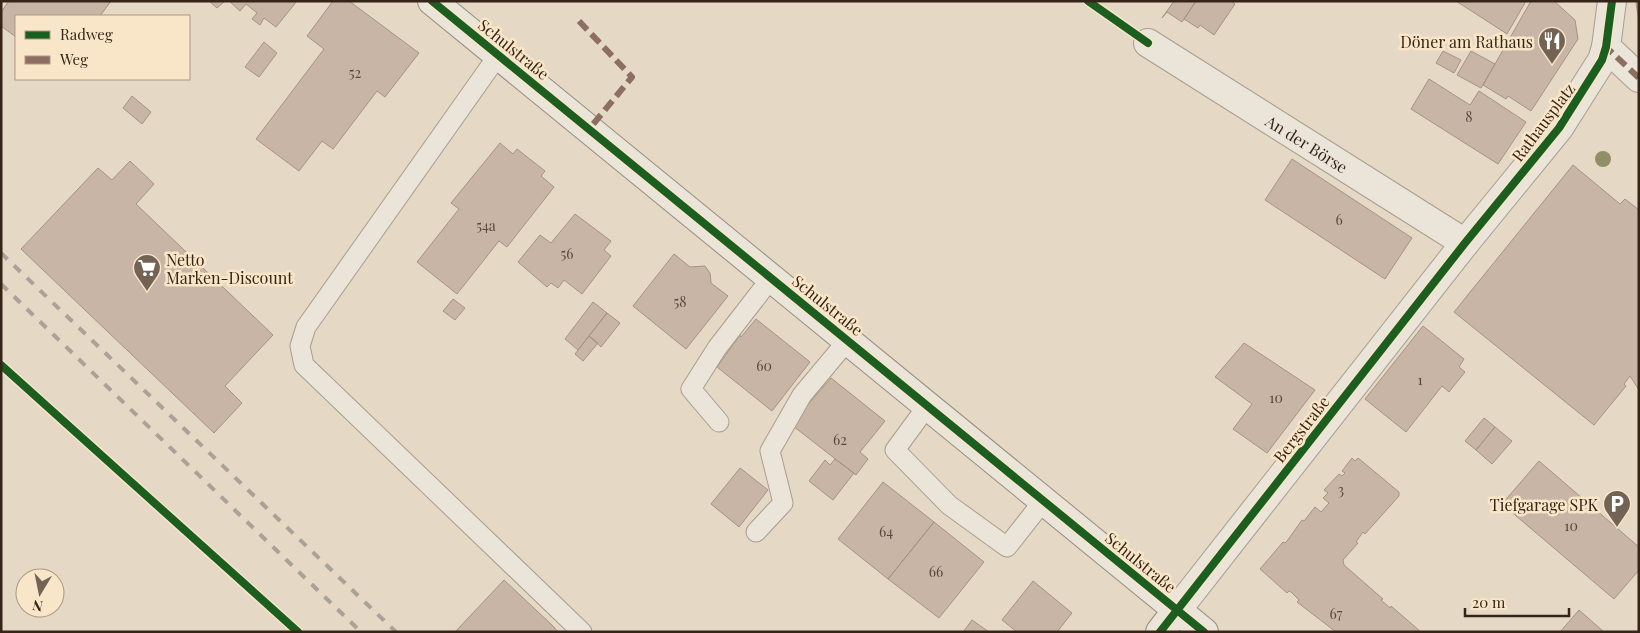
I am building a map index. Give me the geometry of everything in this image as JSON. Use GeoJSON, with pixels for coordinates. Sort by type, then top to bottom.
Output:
{"type":"FeatureCollection","features":[{"type":"Feature","properties":{"kind":"street","name":"Schulstraße"},"geometry":{"type":"LineString","coordinates":[[432,1],[500,54],[1204,632]]}},
{"type":"Feature","properties":{"kind":"street","name":"Rathausplatz"},"geometry":{"type":"LineString","coordinates":[[1464,243],[1559,128],[1595,74],[1606,47],[1612,1]]}},
{"type":"Feature","properties":{"kind":"street","name":"An der Börse"},"geometry":{"type":"LineString","coordinates":[[1148,43],[1464,243]]}},
{"type":"Feature","properties":{"kind":"street"},"geometry":{"type":"LineString","coordinates":[[1606,47],[1639,78]]}},
{"type":"Feature","properties":{"kind":"street","name":"Bergstraße"},"geometry":{"type":"LineString","coordinates":[[1160,632],[1464,243]]}},
{"type":"Feature","properties":{"kind":"lane"},"geometry":{"type":"LineString","coordinates":[[500,54],[306,327],[300,346],[304,365],[582,632]]}},
{"type":"Feature","properties":{"kind":"lane"},"geometry":{"type":"LineString","coordinates":[[719,422],[691,389],[717,348],[772,277]]}},
{"type":"Feature","properties":{"kind":"lane"},"geometry":{"type":"LineString","coordinates":[[756,532],[783,503],[770,450],[802,395],[848,340]]}},
{"type":"Feature","properties":{"kind":"lane"},"geometry":{"type":"LineString","coordinates":[[928,405],[895,450],[949,505],[1006,547],[1044,500]]}},
{"type":"Feature","properties":{"kind":"building"},"geometry":{"type":"Polygon","coordinates":[[[9,1],[111,1],[101,15],[15,15],[15,36],[1,26],[1,12],[9,1]]]}},
{"type":"Feature","properties":{"kind":"building"},"geometry":{"type":"Polygon","coordinates":[[[209,1],[225,1],[217,8],[209,1]]]}},
{"type":"Feature","properties":{"kind":"building"},"geometry":{"type":"Polygon","coordinates":[[[229,1],[297,1],[276,27],[264,18],[260,25],[252,19],[257,13],[246,4],[240,11],[229,1]]]}},
{"type":"Feature","properties":{"kind":"building"},"geometry":{"type":"Polygon","coordinates":[[[333,1],[349,1],[419,53],[385,97],[377,91],[333,149],[322,141],[299,171],[256,139],[324,49],[307,36],[333,1]]]}},
{"type":"Feature","properties":{"kind":"building"},"geometry":{"type":"Polygon","coordinates":[[[1174,1],[1196,1],[1182,22],[1167,12],[1162,18],[1174,1]]]}},
{"type":"Feature","properties":{"kind":"building"},"geometry":{"type":"Polygon","coordinates":[[[1196,1],[1231,1],[1235,4],[1214,35],[1200,25],[1198,28],[1184,19],[1196,1]]]}},
{"type":"Feature","properties":{"kind":"building"},"geometry":{"type":"Polygon","coordinates":[[[1456,1],[1526,1],[1507,34],[1456,1]]]}},
{"type":"Feature","properties":{"kind":"building"},"geometry":{"type":"Polygon","coordinates":[[[1531,1],[1554,1],[1575,20],[1578,39],[1531,111],[1508,96],[1506,99],[1483,85],[1531,1]]]}},
{"type":"Feature","properties":{"kind":"building"},"geometry":{"type":"Polygon","coordinates":[[[1639,1],[1639,21],[1636,3],[1639,1]]]}},
{"type":"Feature","properties":{"kind":"building"},"geometry":{"type":"Polygon","coordinates":[[[264,42],[277,53],[259,77],[245,67],[264,42]]]}},
{"type":"Feature","properties":{"kind":"building"},"geometry":{"type":"Polygon","coordinates":[[[1443,51],[1461,60],[1454,73],[1436,63],[1443,51]]]}},
{"type":"Feature","properties":{"kind":"building"},"geometry":{"type":"Polygon","coordinates":[[[1471,51],[1495,64],[1481,88],[1457,75],[1471,51]]]}},
{"type":"Feature","properties":{"kind":"building"},"geometry":{"type":"Polygon","coordinates":[[[1429,79],[1470,105],[1479,91],[1526,122],[1498,164],[1411,109],[1429,79]]]}},
{"type":"Feature","properties":{"kind":"building"},"geometry":{"type":"Polygon","coordinates":[[[132,96],[151,112],[142,124],[123,108],[132,96]]]}},
{"type":"Feature","properties":{"kind":"building"},"geometry":{"type":"Polygon","coordinates":[[[500,143],[513,154],[517,149],[545,171],[541,176],[554,187],[507,247],[499,241],[457,294],[417,262],[459,209],[451,203],[500,143]]]}},
{"type":"Feature","properties":{"kind":"building"},"geometry":{"type":"Polygon","coordinates":[[[1292,159],[1412,238],[1385,279],[1265,200],[1292,159]]]}},
{"type":"Feature","properties":{"kind":"building","name":"Netto Marken-Discount"},"geometry":{"type":"Polygon","coordinates":[[[130,161],[154,184],[136,204],[273,335],[225,386],[242,403],[214,433],[21,249],[98,168],[112,180],[130,161]]]}},
{"type":"Feature","properties":{"kind":"building"},"geometry":{"type":"Polygon","coordinates":[[[1573,165],[1620,204],[1625,199],[1639,210],[1639,390],[1630,376],[1624,384],[1626,386],[1594,425],[1454,312],[1573,165]]]}},
{"type":"Feature","properties":{"kind":"building"},"geometry":{"type":"Polygon","coordinates":[[[575,214],[611,241],[604,250],[611,256],[582,294],[564,280],[558,288],[551,283],[547,287],[518,262],[540,235],[551,243],[575,214]]]}},
{"type":"Feature","properties":{"kind":"building"},"geometry":{"type":"Polygon","coordinates":[[[674,254],[690,267],[705,266],[710,273],[711,283],[728,296],[686,349],[633,306],[674,254]]]}},
{"type":"Feature","properties":{"kind":"building"},"geometry":{"type":"Polygon","coordinates":[[[453,299],[465,308],[455,320],[443,311],[453,299]]]}},
{"type":"Feature","properties":{"kind":"building"},"geometry":{"type":"Polygon","coordinates":[[[593,302],[607,313],[578,350],[565,339],[593,302]]]}},
{"type":"Feature","properties":{"kind":"building"},"geometry":{"type":"Polygon","coordinates":[[[607,313],[620,323],[601,347],[589,336],[607,313]]]}},
{"type":"Feature","properties":{"kind":"building"},"geometry":{"type":"Polygon","coordinates":[[[756,319],[810,362],[772,411],[717,367],[740,335],[741,337],[756,319]]]}},
{"type":"Feature","properties":{"kind":"building"},"geometry":{"type":"Polygon","coordinates":[[[1423,326],[1464,359],[1459,367],[1465,372],[1449,392],[1442,386],[1406,432],[1365,399],[1423,326]]]}},
{"type":"Feature","properties":{"kind":"building"},"geometry":{"type":"Polygon","coordinates":[[[589,336],[598,343],[583,361],[575,354],[589,336]]]}},
{"type":"Feature","properties":{"kind":"building"},"geometry":{"type":"Polygon","coordinates":[[[1244,343],[1315,390],[1267,453],[1233,429],[1252,404],[1215,377],[1244,343]]]}},
{"type":"Feature","properties":{"kind":"building"},"geometry":{"type":"Polygon","coordinates":[[[831,378],[885,421],[860,452],[868,459],[856,475],[793,426],[803,410],[831,378]]]}},
{"type":"Feature","properties":{"kind":"building"},"geometry":{"type":"Polygon","coordinates":[[[1484,418],[1495,427],[1476,450],[1465,441],[1484,418]]]}},
{"type":"Feature","properties":{"kind":"building"},"geometry":{"type":"Polygon","coordinates":[[[1495,427],[1512,441],[1492,464],[1476,450],[1495,427]]]}},
{"type":"Feature","properties":{"kind":"building"},"geometry":{"type":"Polygon","coordinates":[[[1352,458],[1355,461],[1358,458],[1399,492],[1399,496],[1365,534],[1363,532],[1356,542],[1358,543],[1343,560],[1344,565],[1383,599],[1381,600],[1390,608],[1391,606],[1421,632],[1336,632],[1297,602],[1299,600],[1291,592],[1287,593],[1260,569],[1283,542],[1287,541],[1302,520],[1304,521],[1315,507],[1321,512],[1329,503],[1323,498],[1328,493],[1324,490],[1339,474],[1342,476],[1345,473],[1342,471],[1352,458]]]}},
{"type":"Feature","properties":{"kind":"building"},"geometry":{"type":"Polygon","coordinates":[[[835,459],[854,473],[833,500],[809,481],[825,460],[830,465],[835,459]]]}},
{"type":"Feature","properties":{"kind":"building"},"geometry":{"type":"Polygon","coordinates":[[[1539,461],[1639,547],[1639,570],[1614,599],[1502,504],[1539,461]]]}},
{"type":"Feature","properties":{"kind":"building"},"geometry":{"type":"Polygon","coordinates":[[[740,468],[768,490],[739,527],[711,504],[740,468]]]}},
{"type":"Feature","properties":{"kind":"building"},"geometry":{"type":"Polygon","coordinates":[[[883,482],[934,522],[888,579],[838,539],[883,482]]]}},
{"type":"Feature","properties":{"kind":"building"},"geometry":{"type":"Polygon","coordinates":[[[934,522],[984,562],[939,618],[888,579],[934,522]]]}},
{"type":"Feature","properties":{"kind":"building"},"geometry":{"type":"Polygon","coordinates":[[[504,580],[553,626],[558,632],[455,632],[504,580]]]}},
{"type":"Feature","properties":{"kind":"building"},"geometry":{"type":"Polygon","coordinates":[[[1033,581],[1072,613],[1057,632],[1017,632],[1002,620],[1033,581]]]}},
{"type":"Feature","properties":{"kind":"building"},"geometry":{"type":"Polygon","coordinates":[[[1579,610],[1604,632],[1560,632],[1579,610]]]}},
{"type":"Feature","properties":{"kind":"building"},"geometry":{"type":"Polygon","coordinates":[[[972,620],[989,632],[963,632],[972,620]]]}},
{"type":"Feature","properties":{"kind":"railway"},"geometry":{"type":"LineString","coordinates":[[1,253],[396,632]]}},
{"type":"Feature","properties":{"kind":"railway"},"geometry":{"type":"LineString","coordinates":[[1,284],[361,632]]}},
{"type":"Feature","properties":{"kind":"marked path"},"geometry":{"type":"LineString","coordinates":[[579,21],[632,77],[590,128]]}},
{"type":"Feature","properties":{"kind":"marked path"},"geometry":{"type":"LineString","coordinates":[[1605,50],[1606,47],[1639,78]]}},
{"type":"Feature","properties":{"kind":"cycle path"},"geometry":{"type":"LineString","coordinates":[[432,1],[1204,632]]}},
{"type":"Feature","properties":{"kind":"cycle path"},"geometry":{"type":"LineString","coordinates":[[1088,1],[1148,43]]}},
{"type":"Feature","properties":{"kind":"cycle path"},"geometry":{"type":"LineString","coordinates":[[1160,632],[1465,243],[1559,128],[1602,60],[1606,47],[1612,1]]}},
{"type":"Feature","properties":{"kind":"cycle path"},"geometry":{"type":"LineString","coordinates":[[1,365],[298,632]]}},
{"type":"Feature","properties":{"kind":"place","name":"Döner am Rathaus"},"geometry":{"type":"Point","coordinates":[1552,65]}},
{"type":"Feature","properties":{"kind":"place","name":"Netto Marken-Discount"},"geometry":{"type":"Point","coordinates":[147,292]}},
{"type":"Feature","properties":{"kind":"place","name":"Tiefgarage SPK"},"geometry":{"type":"Point","coordinates":[1617,528]}}]}
